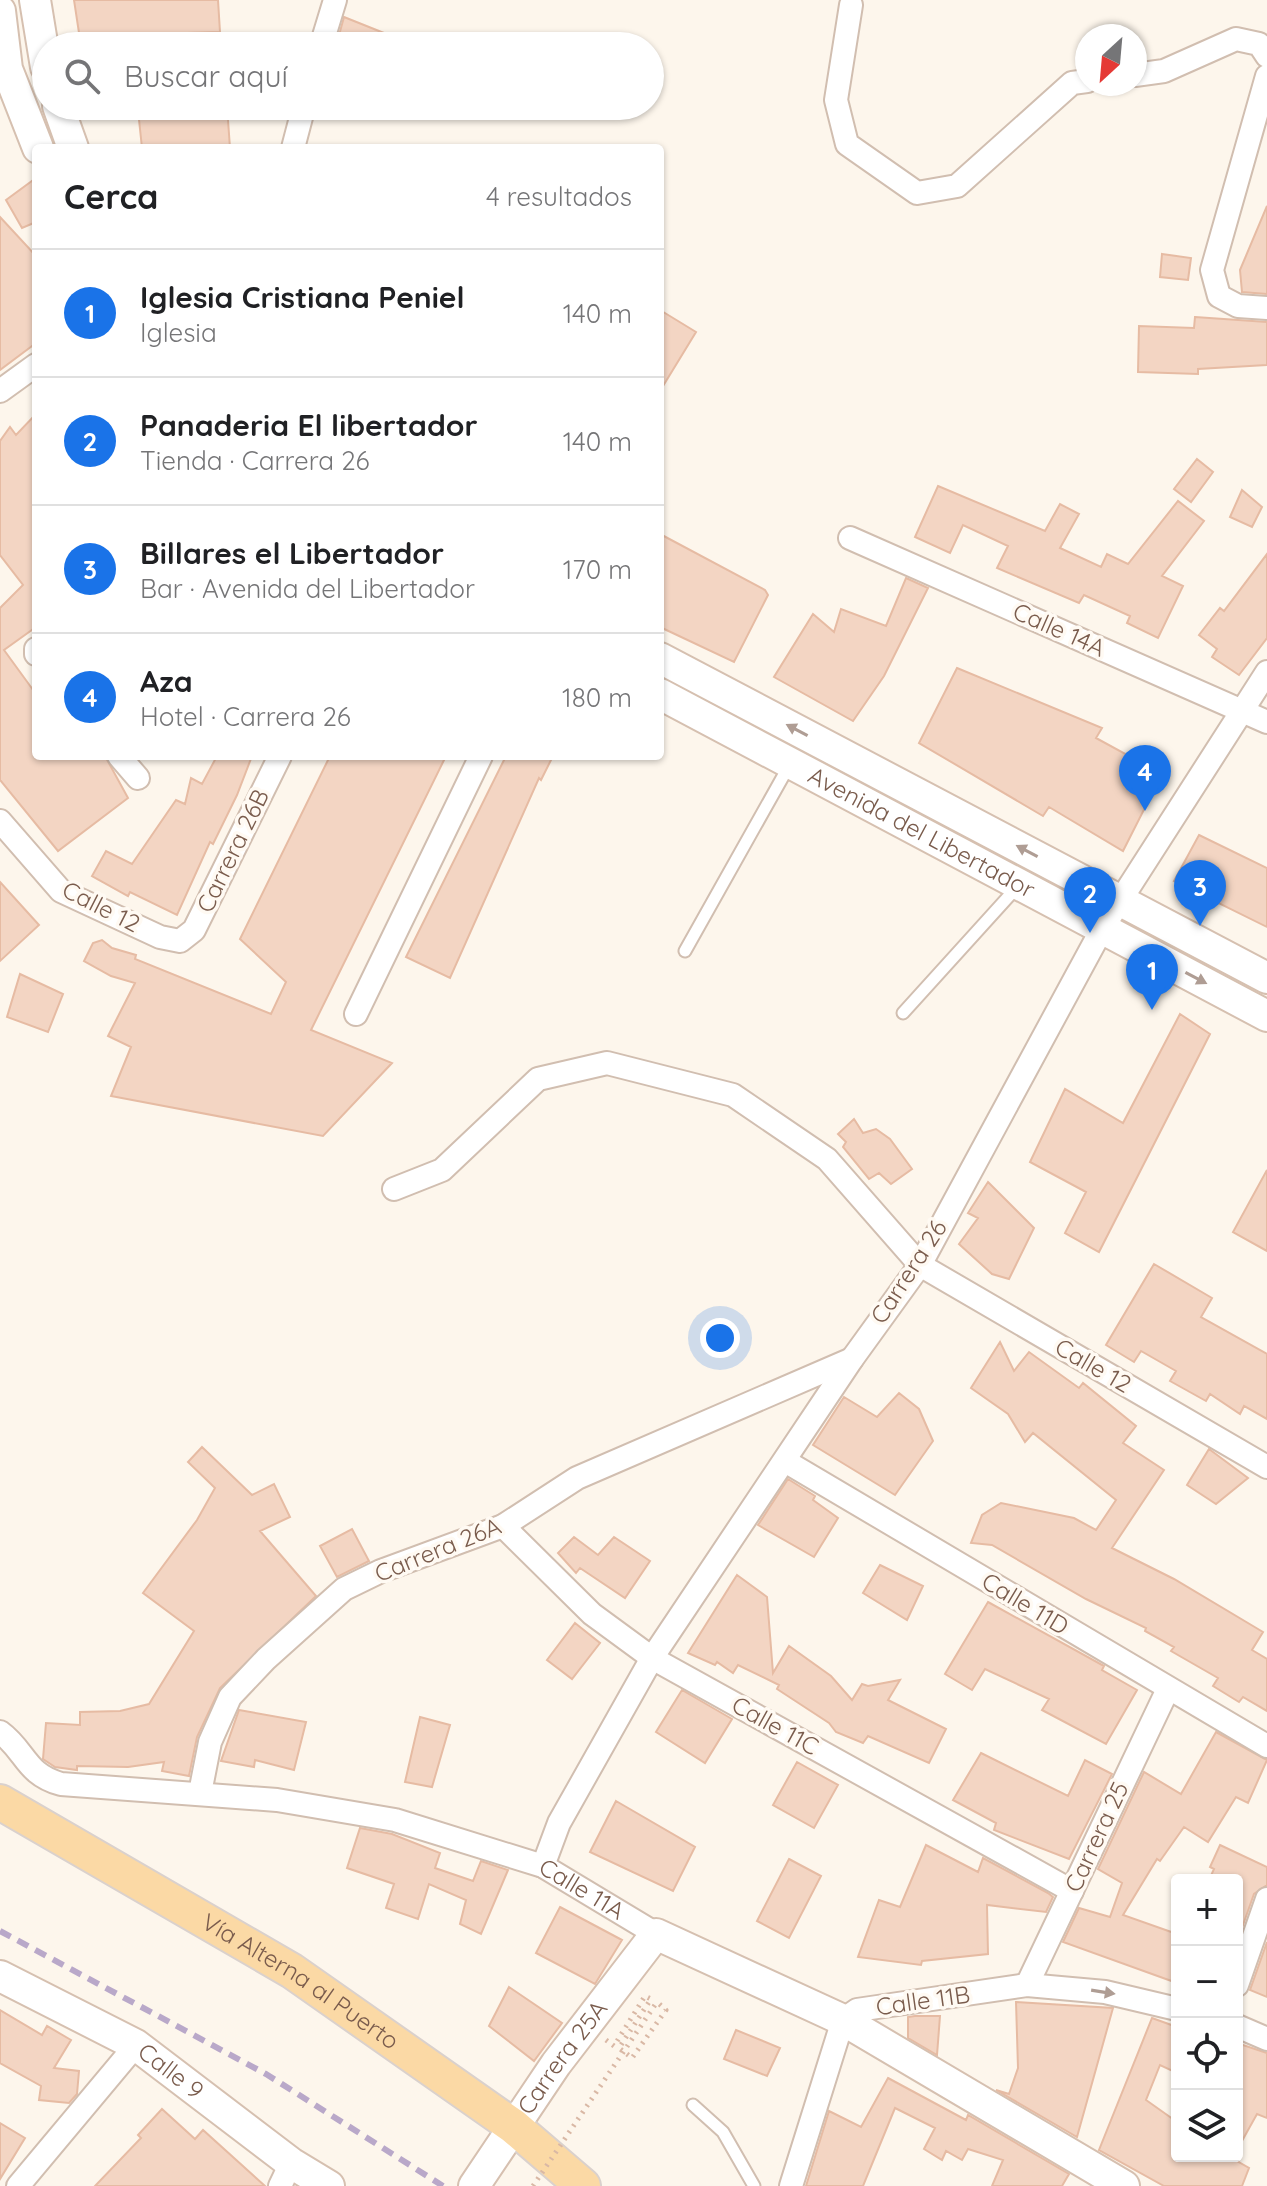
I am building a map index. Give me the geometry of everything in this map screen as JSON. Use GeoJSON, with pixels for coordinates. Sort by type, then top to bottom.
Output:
{"type":"FeatureCollection","features":[{"type":"Feature","properties":{"kind":"main road"},"geometry":{"type":"LineString","coordinates":[[35,0],[40,32]]}},
{"type":"Feature","properties":{"kind":"main road"},"geometry":{"type":"LineString","coordinates":[[0,11],[4,70],[36,144]]}},
{"type":"Feature","properties":{"kind":"main road"},"geometry":{"type":"LineString","coordinates":[[63,120],[72,144]]}},
{"type":"Feature","properties":{"kind":"main road","name":"Avenida del Libertador"},"geometry":{"type":"LineString","coordinates":[[664,660],[1267,978]]}},
{"type":"Feature","properties":{"kind":"main road","name":"Avenida del Libertador"},"geometry":{"type":"LineString","coordinates":[[664,696],[1267,1016]]}},
{"type":"Feature","properties":{"kind":"main road","name":"Vía Alterna al Puerto"},"geometry":{"type":"LineString","coordinates":[[0,1802],[292,1971],[513,2126],[583,2186]]}},
{"type":"Feature","properties":{"kind":"main road","name":"Carrera 25A"},"geometry":{"type":"LineString","coordinates":[[474,2186],[513,2126],[656,1934]]}},
{"type":"Feature","properties":{"kind":"main road","name":"Calle 11A"},"geometry":{"type":"LineString","coordinates":[[656,1934],[843,2020],[1124,2186]]}},
{"type":"Feature","properties":{"kind":"main road","name":"Calle 9"},"geometry":{"type":"LineString","coordinates":[[0,1976],[136,2045],[285,2174],[329,2186]]}},
{"type":"Feature","properties":{"kind":"street"},"geometry":{"type":"LineString","coordinates":[[325,32],[335,0]]}},
{"type":"Feature","properties":{"kind":"street"},"geometry":{"type":"LineString","coordinates":[[851,5],[836,100],[847,144],[917,193],[957,186],[1075,83]]}},
{"type":"Feature","properties":{"kind":"street"},"geometry":{"type":"LineString","coordinates":[[1147,73],[1164,71],[1236,39],[1259,44],[1267,56]]}},
{"type":"Feature","properties":{"kind":"street"},"geometry":{"type":"LineString","coordinates":[[1267,76],[1212,270],[1219,296],[1238,306],[1267,308]]}},
{"type":"Feature","properties":{"kind":"street"},"geometry":{"type":"LineString","coordinates":[[294,144],[300,120]]}},
{"type":"Feature","properties":{"kind":"street"},"geometry":{"type":"LineString","coordinates":[[0,391],[32,368]]}},
{"type":"Feature","properties":{"kind":"street","name":"Calle 14A"},"geometry":{"type":"LineString","coordinates":[[850,538],[1267,722]]}},
{"type":"Feature","properties":{"kind":"street","name":"Carrera 26"},"geometry":{"type":"LineString","coordinates":[[543,1866],[559,1823],[652,1658],[852,1359],[920,1265],[1102,929],[1267,672]]}},
{"type":"Feature","properties":{"kind":"street"},"geometry":{"type":"LineString","coordinates":[[122,760],[138,778]]}},
{"type":"Feature","properties":{"kind":"street","name":"Carrera 26B"},"geometry":{"type":"LineString","coordinates":[[180,941],[194,930],[278,760]]}},
{"type":"Feature","properties":{"kind":"street"},"geometry":{"type":"LineString","coordinates":[[356,1014],[479,760]]}},
{"type":"Feature","properties":{"kind":"street","name":"Calle 12"},"geometry":{"type":"LineString","coordinates":[[0,821],[61,891],[160,937],[180,941]]}},
{"type":"Feature","properties":{"kind":"street","name":"Calle 12"},"geometry":{"type":"LineString","coordinates":[[394,1189],[442,1170],[538,1079],[607,1063],[733,1095],[827,1159],[920,1265],[1267,1467]]}},
{"type":"Feature","properties":{"kind":"street","name":"Carrera 26A"},"geometry":{"type":"LineString","coordinates":[[200,1793],[210,1742],[230,1697],[266,1659],[344,1589],[381,1571],[503,1526],[577,1478],[852,1359]]}},
{"type":"Feature","properties":{"kind":"street","name":"Calle 11D"},"geometry":{"type":"LineString","coordinates":[[785,1461],[1267,1746]]}},
{"type":"Feature","properties":{"kind":"street","name":"Calle 11C"},"geometry":{"type":"LineString","coordinates":[[503,1526],[592,1614],[652,1658],[1072,1891]]}},
{"type":"Feature","properties":{"kind":"street","name":"Carrera 25"},"geometry":{"type":"LineString","coordinates":[[1027,1985],[1168,1689]]}},
{"type":"Feature","properties":{"kind":"street","name":"Calle 11A"},"geometry":{"type":"LineString","coordinates":[[0,1732],[30,1769],[45,1779],[61,1784],[277,1800],[395,1820],[543,1866],[656,1934]]}},
{"type":"Feature","properties":{"kind":"street"},"geometry":{"type":"LineString","coordinates":[[1243,1973],[1260,1940],[1267,1899]]}},
{"type":"Feature","properties":{"kind":"street","name":"Calle 11B"},"geometry":{"type":"LineString","coordinates":[[791,2186],[843,2020],[857,2010],[1027,1985],[1105,1992],[1171,2008]]}},
{"type":"Feature","properties":{"kind":"street"},"geometry":{"type":"LineString","coordinates":[[1243,2029],[1267,2039]]}},
{"type":"Feature","properties":{"kind":"street"},"geometry":{"type":"LineString","coordinates":[[18,2186],[136,2045]]}},
{"type":"Feature","properties":{"kind":"lane"},"geometry":{"type":"LineString","coordinates":[[685,951],[790,763]]}},
{"type":"Feature","properties":{"kind":"lane"},"geometry":{"type":"LineString","coordinates":[[903,1013],[1019,885]]}},
{"type":"Feature","properties":{"kind":"lane"},"geometry":{"type":"LineString","coordinates":[[693,2105],[723,2132],[754,2186]]}},
{"type":"Feature","properties":{"kind":"path"},"geometry":{"type":"LineString","coordinates":[[533,2186],[592,2101],[608,2076],[624,2052],[657,2002],[666,2010],[632,2058],[626,2053],[619,2048],[651,1999],[645,1996],[614,2046]]}},
{"type":"Feature","properties":{"kind":"building"},"geometry":{"type":"Polygon","coordinates":[[[74,0],[218,0],[220,32],[79,32],[74,0]]]}},
{"type":"Feature","properties":{"kind":"building"},"geometry":{"type":"Polygon","coordinates":[[[344,17],[382,32],[340,32],[344,17]]]}},
{"type":"Feature","properties":{"kind":"building"},"geometry":{"type":"Polygon","coordinates":[[[139,120],[228,120],[230,144],[142,144],[139,120]]]}},
{"type":"Feature","properties":{"kind":"building"},"geometry":{"type":"Polygon","coordinates":[[[32,181],[32,224],[22,228],[6,200],[32,181]]]}},
{"type":"Feature","properties":{"kind":"building"},"geometry":{"type":"Polygon","coordinates":[[[1267,206],[1267,294],[1242,292],[1240,270],[1267,206]]]}},
{"type":"Feature","properties":{"kind":"building"},"geometry":{"type":"Polygon","coordinates":[[[0,217],[32,252],[32,346],[0,370],[0,217]]]}},
{"type":"Feature","properties":{"kind":"building"},"geometry":{"type":"Polygon","coordinates":[[[1162,254],[1191,258],[1188,280],[1160,277],[1162,254]]]}},
{"type":"Feature","properties":{"kind":"building"},"geometry":{"type":"Polygon","coordinates":[[[664,312],[696,332],[664,384],[664,312]]]}},
{"type":"Feature","properties":{"kind":"building"},"geometry":{"type":"Polygon","coordinates":[[[1195,317],[1267,322],[1267,365],[1198,369],[1198,374],[1138,372],[1139,326],[1194,328],[1195,317]]]}},
{"type":"Feature","properties":{"kind":"building"},"geometry":{"type":"Polygon","coordinates":[[[32,418],[32,630],[4,650],[32,688],[32,760],[107,760],[128,798],[58,851],[0,780],[0,608],[23,585],[0,555],[0,441],[10,427],[16,435],[32,418]]]}},
{"type":"Feature","properties":{"kind":"building"},"geometry":{"type":"Polygon","coordinates":[[[1197,459],[1213,472],[1191,502],[1174,489],[1197,459]]]}},
{"type":"Feature","properties":{"kind":"building"},"geometry":{"type":"Polygon","coordinates":[[[938,486],[1045,531],[1060,504],[1079,514],[1060,548],[1101,567],[1107,554],[1128,564],[1178,501],[1204,521],[1162,576],[1183,586],[1158,638],[1127,623],[1130,616],[1084,595],[1079,603],[997,568],[1008,546],[963,525],[950,553],[915,537],[938,486]]]}},
{"type":"Feature","properties":{"kind":"building"},"geometry":{"type":"Polygon","coordinates":[[[1242,490],[1262,507],[1252,527],[1230,517],[1242,490]]]}},
{"type":"Feature","properties":{"kind":"building"},"geometry":{"type":"Polygon","coordinates":[[[664,536],[765,590],[768,595],[734,662],[664,629],[664,536]]]}},
{"type":"Feature","properties":{"kind":"building"},"geometry":{"type":"Polygon","coordinates":[[[1267,554],[1267,638],[1239,675],[1212,657],[1217,649],[1199,635],[1220,608],[1224,611],[1267,554]]]}},
{"type":"Feature","properties":{"kind":"building"},"geometry":{"type":"Polygon","coordinates":[[[906,578],[928,588],[884,676],[853,721],[774,677],[813,614],[834,632],[841,609],[886,626],[906,578]]]}},
{"type":"Feature","properties":{"kind":"building"},"geometry":{"type":"Polygon","coordinates":[[[957,668],[1102,728],[1096,738],[1162,774],[1123,851],[1049,807],[1043,816],[919,743],[957,668]]]}},
{"type":"Feature","properties":{"kind":"building"},"geometry":{"type":"Polygon","coordinates":[[[215,760],[250,760],[237,795],[213,844],[210,842],[177,915],[130,892],[128,896],[92,876],[106,851],[132,864],[176,800],[185,804],[191,778],[202,784],[215,760]]]}},
{"type":"Feature","properties":{"kind":"building"},"geometry":{"type":"Polygon","coordinates":[[[328,760],[444,760],[311,1030],[392,1063],[323,1136],[111,1096],[131,1047],[108,1036],[135,983],[111,976],[84,961],[93,943],[102,940],[112,948],[136,955],[135,959],[271,1014],[286,982],[240,939],[328,760]]]}},
{"type":"Feature","properties":{"kind":"building"},"geometry":{"type":"Polygon","coordinates":[[[504,760],[551,760],[541,780],[539,778],[450,978],[406,957],[504,760]]]}},
{"type":"Feature","properties":{"kind":"building"},"geometry":{"type":"Polygon","coordinates":[[[1199,835],[1267,868],[1267,927],[1174,881],[1199,835]]]}},
{"type":"Feature","properties":{"kind":"building"},"geometry":{"type":"Polygon","coordinates":[[[0,882],[39,925],[0,961],[0,882]]]}},
{"type":"Feature","properties":{"kind":"building"},"geometry":{"type":"Polygon","coordinates":[[[20,974],[63,994],[48,1032],[7,1017],[20,974]]]}},
{"type":"Feature","properties":{"kind":"building"},"geometry":{"type":"Polygon","coordinates":[[[1180,1014],[1210,1034],[1099,1252],[1065,1233],[1086,1192],[1030,1162],[1065,1089],[1123,1123],[1180,1014]]]}},
{"type":"Feature","properties":{"kind":"building"},"geometry":{"type":"Polygon","coordinates":[[[854,1119],[863,1133],[876,1129],[890,1139],[912,1169],[891,1184],[879,1173],[869,1179],[843,1147],[846,1142],[838,1134],[854,1119]]]}},
{"type":"Feature","properties":{"kind":"building"},"geometry":{"type":"Polygon","coordinates":[[[1267,1170],[1267,1251],[1233,1232],[1267,1170]]]}},
{"type":"Feature","properties":{"kind":"building"},"geometry":{"type":"Polygon","coordinates":[[[988,1182],[1034,1228],[1009,1279],[992,1274],[959,1244],[978,1218],[968,1213],[988,1182]]]}},
{"type":"Feature","properties":{"kind":"building"},"geometry":{"type":"Polygon","coordinates":[[[1154,1264],[1212,1298],[1201,1317],[1267,1354],[1267,1419],[1244,1406],[1240,1414],[1210,1394],[1206,1401],[1170,1381],[1176,1371],[1141,1351],[1134,1362],[1106,1345],[1154,1264]]]}},
{"type":"Feature","properties":{"kind":"building"},"geometry":{"type":"Polygon","coordinates":[[[1000,1342],[1014,1371],[1029,1352],[1079,1388],[1083,1383],[1136,1426],[1123,1443],[1164,1470],[1112,1548],[1174,1579],[1263,1632],[1252,1650],[1267,1659],[1267,1711],[1243,1697],[1239,1702],[1213,1686],[1218,1678],[1171,1651],[1174,1647],[1145,1631],[1146,1628],[1086,1599],[992,1545],[971,1543],[982,1515],[1001,1503],[1074,1518],[1096,1530],[1116,1500],[1033,1433],[1025,1442],[1008,1414],[971,1388],[1000,1342]]]}},
{"type":"Feature","properties":{"kind":"building"},"geometry":{"type":"Polygon","coordinates":[[[899,1393],[919,1409],[933,1441],[895,1495],[813,1445],[844,1397],[877,1417],[899,1393]]]}},
{"type":"Feature","properties":{"kind":"building"},"geometry":{"type":"Polygon","coordinates":[[[202,1447],[252,1495],[274,1484],[290,1517],[260,1531],[316,1596],[220,1688],[197,1737],[189,1776],[162,1771],[164,1762],[128,1767],[77,1766],[77,1770],[55,1767],[43,1759],[46,1723],[80,1725],[80,1712],[120,1711],[149,1704],[194,1631],[143,1593],[197,1520],[215,1488],[188,1462],[202,1447]]]}},
{"type":"Feature","properties":{"kind":"building"},"geometry":{"type":"Polygon","coordinates":[[[1209,1449],[1248,1478],[1216,1504],[1187,1485],[1209,1449]]]}},
{"type":"Feature","properties":{"kind":"building"},"geometry":{"type":"Polygon","coordinates":[[[788,1479],[815,1496],[813,1500],[838,1518],[814,1557],[758,1525],[788,1479]]]}},
{"type":"Feature","properties":{"kind":"building"},"geometry":{"type":"Polygon","coordinates":[[[352,1529],[369,1561],[337,1577],[320,1546],[352,1529]]]}},
{"type":"Feature","properties":{"kind":"building"},"geometry":{"type":"Polygon","coordinates":[[[574,1537],[598,1555],[614,1537],[650,1561],[625,1598],[580,1568],[576,1573],[558,1553],[574,1537]]]}},
{"type":"Feature","properties":{"kind":"building"},"geometry":{"type":"Polygon","coordinates":[[[880,1565],[923,1586],[907,1620],[863,1593],[880,1565]]]}},
{"type":"Feature","properties":{"kind":"building"},"geometry":{"type":"Polygon","coordinates":[[[737,1575],[767,1597],[773,1673],[789,1646],[831,1676],[852,1700],[862,1684],[868,1686],[900,1680],[888,1700],[946,1729],[929,1763],[868,1736],[863,1743],[836,1732],[829,1723],[777,1689],[779,1685],[738,1665],[733,1673],[717,1662],[715,1665],[688,1653],[737,1575]]]}},
{"type":"Feature","properties":{"kind":"building"},"geometry":{"type":"Polygon","coordinates":[[[988,1602],[1104,1666],[1102,1670],[1137,1690],[1106,1744],[1042,1710],[1049,1699],[985,1669],[972,1690],[945,1674],[988,1602]]]}},
{"type":"Feature","properties":{"kind":"building"},"geometry":{"type":"Polygon","coordinates":[[[575,1623],[600,1643],[572,1679],[547,1660],[575,1623]]]}},
{"type":"Feature","properties":{"kind":"building"},"geometry":{"type":"Polygon","coordinates":[[[682,1690],[732,1719],[705,1763],[656,1732],[682,1690]]]}},
{"type":"Feature","properties":{"kind":"building"},"geometry":{"type":"Polygon","coordinates":[[[239,1710],[306,1722],[294,1770],[255,1760],[254,1767],[221,1761],[239,1710]]]}},
{"type":"Feature","properties":{"kind":"building"},"geometry":{"type":"Polygon","coordinates":[[[420,1717],[450,1725],[432,1787],[405,1782],[420,1717]]]}},
{"type":"Feature","properties":{"kind":"building"},"geometry":{"type":"Polygon","coordinates":[[[1216,1732],[1267,1760],[1248,1803],[1236,1797],[1208,1842],[1184,1827],[1160,1861],[1157,1859],[1123,1915],[1171,1932],[1171,1981],[1063,1942],[1079,1908],[1110,1917],[1122,1883],[1098,1869],[1144,1772],[1181,1794],[1216,1732]]]}},
{"type":"Feature","properties":{"kind":"building"},"geometry":{"type":"Polygon","coordinates":[[[981,1753],[1068,1796],[1085,1760],[1112,1774],[1069,1859],[994,1830],[996,1823],[953,1800],[981,1753]]]}},
{"type":"Feature","properties":{"kind":"building"},"geometry":{"type":"Polygon","coordinates":[[[797,1762],[838,1785],[814,1828],[773,1805],[797,1762]]]}},
{"type":"Feature","properties":{"kind":"building"},"geometry":{"type":"Polygon","coordinates":[[[616,1801],[695,1847],[673,1891],[590,1852],[616,1801]]]}},
{"type":"Feature","properties":{"kind":"building"},"geometry":{"type":"Polygon","coordinates":[[[360,1828],[392,1834],[440,1853],[435,1868],[473,1881],[481,1861],[508,1870],[481,1934],[460,1924],[466,1900],[429,1884],[418,1919],[386,1908],[394,1884],[347,1868],[360,1828]]]}},
{"type":"Feature","properties":{"kind":"building"},"geometry":{"type":"Polygon","coordinates":[[[926,1845],[978,1872],[983,1858],[1048,1893],[1053,1897],[1046,1912],[987,1905],[988,1954],[922,1961],[921,1965],[858,1957],[879,1900],[900,1907],[926,1845]]]}},
{"type":"Feature","properties":{"kind":"building"},"geometry":{"type":"Polygon","coordinates":[[[1220,1845],[1267,1867],[1267,1885],[1254,1894],[1243,1925],[1243,1874],[1212,1874],[1214,1869],[1210,1867],[1220,1845]]]}},
{"type":"Feature","properties":{"kind":"building"},"geometry":{"type":"Polygon","coordinates":[[[789,1859],[821,1876],[789,1938],[757,1921],[789,1859]]]}},
{"type":"Feature","properties":{"kind":"building"},"geometry":{"type":"Polygon","coordinates":[[[560,1907],[622,1940],[595,1984],[536,1953],[560,1907]]]}},
{"type":"Feature","properties":{"kind":"building"},"geometry":{"type":"Polygon","coordinates":[[[1267,1942],[1267,1997],[1250,1990],[1267,1942]]]}},
{"type":"Feature","properties":{"kind":"building"},"geometry":{"type":"Polygon","coordinates":[[[509,1987],[562,2023],[534,2061],[489,2026],[509,1987]]]}},
{"type":"Feature","properties":{"kind":"building"},"geometry":{"type":"Polygon","coordinates":[[[1016,2002],[1113,2008],[1077,2137],[996,2090],[1009,2094],[1018,2068],[1016,2002]]]}},
{"type":"Feature","properties":{"kind":"building"},"geometry":{"type":"Polygon","coordinates":[[[0,2010],[42,2035],[47,2026],[71,2040],[54,2068],[79,2071],[77,2094],[69,2103],[39,2100],[41,2086],[0,2063],[0,2010]]]}},
{"type":"Feature","properties":{"kind":"building"},"geometry":{"type":"Polygon","coordinates":[[[940,2016],[937,2055],[908,2038],[908,2017],[940,2016]]]}},
{"type":"Feature","properties":{"kind":"building"},"geometry":{"type":"Polygon","coordinates":[[[1152,2018],[1171,2025],[1171,2070],[1160,2065],[1146,2100],[1171,2118],[1171,2162],[1238,2162],[1249,2168],[1242,2186],[1164,2186],[1099,2150],[1152,2018]]]}},
{"type":"Feature","properties":{"kind":"building"},"geometry":{"type":"Polygon","coordinates":[[[736,2030],[780,2048],[767,2076],[724,2059],[736,2030]]]}},
{"type":"Feature","properties":{"kind":"building"},"geometry":{"type":"Polygon","coordinates":[[[1243,2045],[1267,2053],[1267,2118],[1257,2114],[1243,2139],[1243,2045]]]}},
{"type":"Feature","properties":{"kind":"building"},"geometry":{"type":"Polygon","coordinates":[[[888,2078],[966,2120],[968,2115],[1069,2174],[1062,2186],[992,2186],[1003,2160],[968,2149],[962,2160],[946,2151],[942,2160],[924,2149],[935,2128],[895,2108],[863,2186],[806,2186],[829,2111],[861,2127],[888,2078]]]}},
{"type":"Feature","properties":{"kind":"building"},"geometry":{"type":"Polygon","coordinates":[[[162,2109],[195,2139],[203,2130],[265,2186],[95,2186],[141,2138],[138,2135],[162,2109]]]}},
{"type":"Feature","properties":{"kind":"building"},"geometry":{"type":"Polygon","coordinates":[[[0,2123],[25,2138],[0,2179],[0,2123]]]}},
{"type":"Feature","properties":{"kind":"railway"},"geometry":{"type":"LineString","coordinates":[[0,1931],[266,2074],[443,2186]]}},
{"type":"Feature","properties":{"kind":"place","name":"Aza"},"geometry":{"type":"Point","coordinates":[1145,811]}},
{"type":"Feature","properties":{"kind":"place","name":"Billares el Libertador"},"geometry":{"type":"Point","coordinates":[1200,926]}},
{"type":"Feature","properties":{"kind":"place","name":"Panaderia El libertador"},"geometry":{"type":"Point","coordinates":[1090,933]}},
{"type":"Feature","properties":{"kind":"place","name":"Iglesia Cristiana Peniel"},"geometry":{"type":"Point","coordinates":[1152,1010]}}]}
